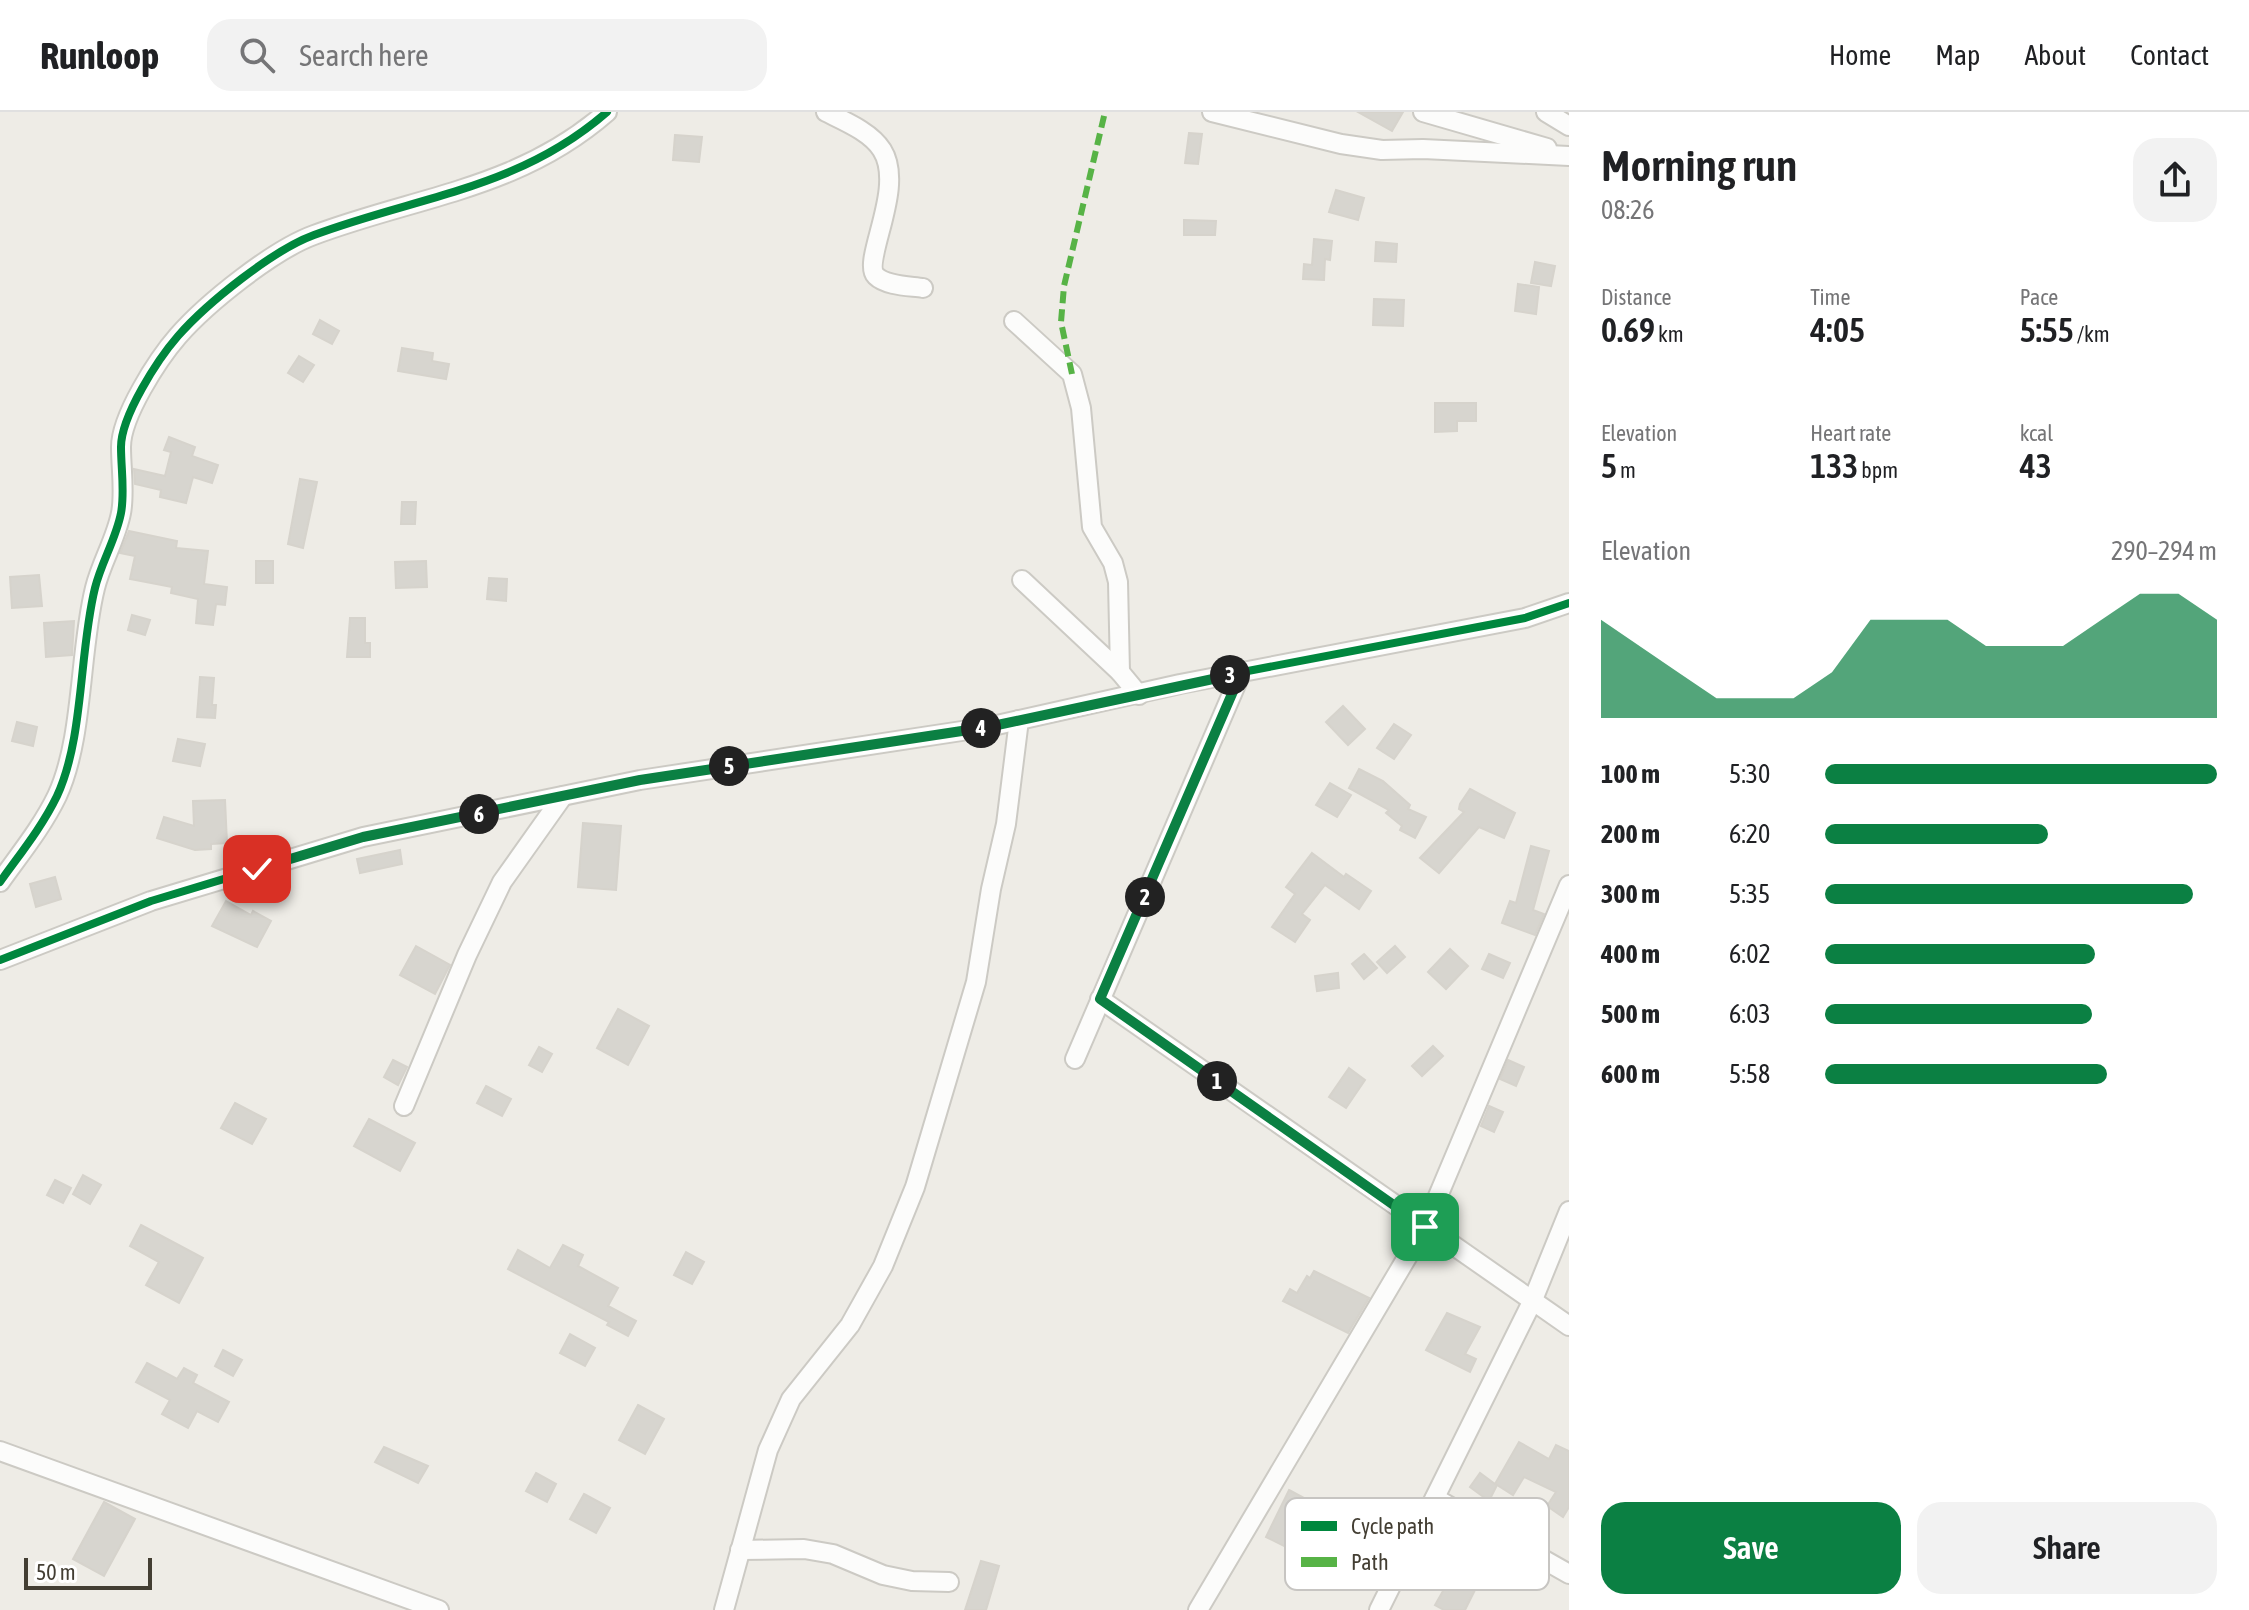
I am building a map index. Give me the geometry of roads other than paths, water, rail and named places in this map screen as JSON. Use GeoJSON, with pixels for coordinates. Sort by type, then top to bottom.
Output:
{"type":"FeatureCollection","features":[{"type":"Feature","properties":{"kind":"street"},"geometry":{"type":"LineString","coordinates":[[0,882],[37,831],[58,794],[72,742],[95,586],[121,513],[123,425],[178,337],[212,304],[281,251],[312,235],[438,198],[527,167],[582,134],[607,112]]}},
{"type":"Feature","properties":{"kind":"street"},"geometry":{"type":"LineString","coordinates":[[826,112],[857,128],[882,150],[891,179],[888,208],[876,246],[873,272],[878,278],[889,282],[923,288]]}},
{"type":"Feature","properties":{"kind":"street"},"geometry":{"type":"LineString","coordinates":[[1212,112],[1341,144],[1382,150],[1569,156]]}},
{"type":"Feature","properties":{"kind":"street"},"geometry":{"type":"LineString","coordinates":[[1423,112],[1517,137],[1569,156]]}},
{"type":"Feature","properties":{"kind":"street"},"geometry":{"type":"LineString","coordinates":[[1546,112],[1569,126]]}},
{"type":"Feature","properties":{"kind":"street"},"geometry":{"type":"LineString","coordinates":[[1014,321],[1072,374],[1081,408],[1092,527],[1113,563],[1118,582],[1120,672]]}},
{"type":"Feature","properties":{"kind":"street"},"geometry":{"type":"LineString","coordinates":[[1022,580],[1120,672],[1139,695]]}},
{"type":"Feature","properties":{"kind":"street"},"geometry":{"type":"LineString","coordinates":[[0,960],[151,901],[363,837],[640,780],[1019,720],[1525,618],[1569,603]]}},
{"type":"Feature","properties":{"kind":"street"},"geometry":{"type":"LineString","coordinates":[[1075,1059],[1241,673]]}},
{"type":"Feature","properties":{"kind":"street"},"geometry":{"type":"LineString","coordinates":[[724,1610],[768,1450],[791,1399],[850,1325],[883,1266],[920,1173],[976,982],[991,889],[1006,824],[1019,720]]}},
{"type":"Feature","properties":{"kind":"street"},"geometry":{"type":"LineString","coordinates":[[404,1106],[467,955],[502,882],[563,796]]}},
{"type":"Feature","properties":{"kind":"street"},"geometry":{"type":"LineString","coordinates":[[1198,1610],[1425,1227],[1569,885]]}},
{"type":"Feature","properties":{"kind":"street"},"geometry":{"type":"LineString","coordinates":[[1100,999],[1569,1326]]}},
{"type":"Feature","properties":{"kind":"street"},"geometry":{"type":"LineString","coordinates":[[1435,1498],[1532,1302],[1569,1211]]}},
{"type":"Feature","properties":{"kind":"street"},"geometry":{"type":"LineString","coordinates":[[0,1451],[439,1610]]}},
{"type":"Feature","properties":{"kind":"street"},"geometry":{"type":"LineString","coordinates":[[740,1550],[804,1549],[833,1554],[883,1575],[912,1581],[949,1582]]}},
{"type":"Feature","properties":{"kind":"street"},"geometry":{"type":"LineString","coordinates":[[1549,1563],[1569,1574]]}},
{"type":"Feature","properties":{"kind":"street"},"geometry":{"type":"LineString","coordinates":[[1379,1610],[1389,1590]]}}]}
